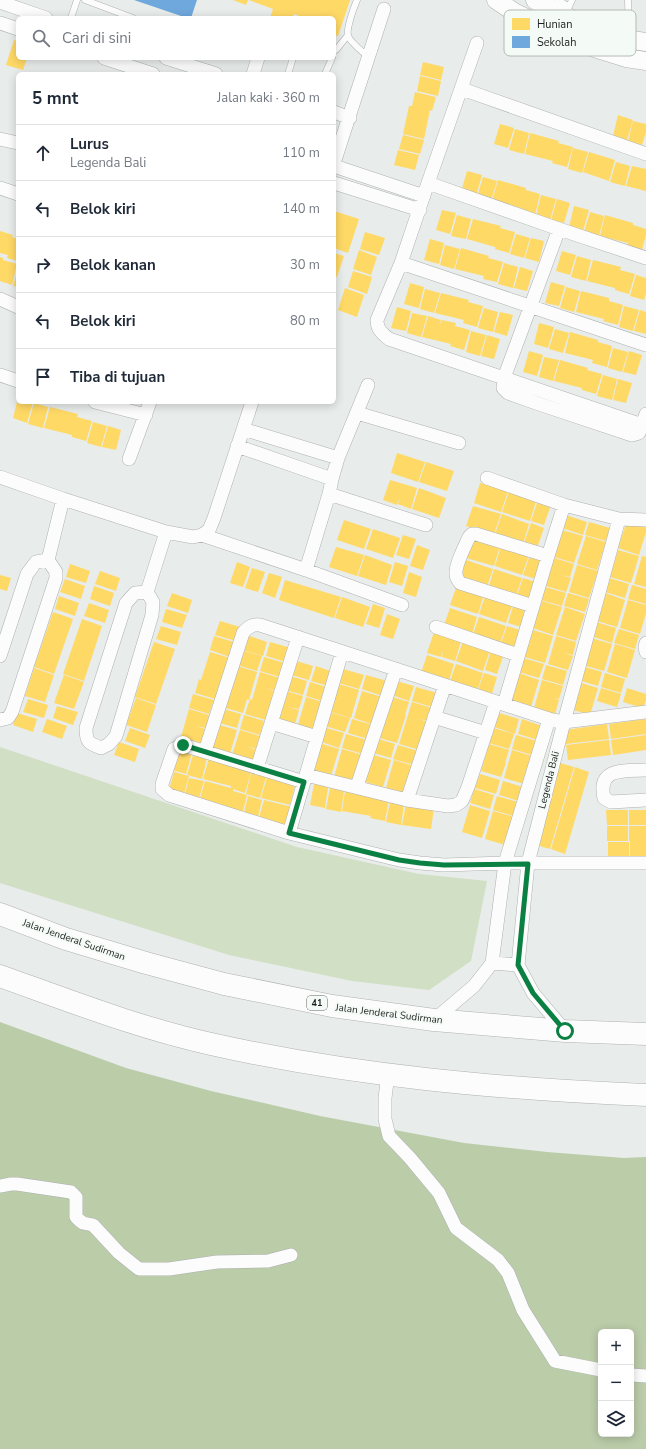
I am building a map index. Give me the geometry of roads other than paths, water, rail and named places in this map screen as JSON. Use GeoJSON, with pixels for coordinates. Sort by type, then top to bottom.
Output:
{"type":"FeatureCollection","features":[{"type":"Feature","properties":{"kind":"highway","name":"Jalan Jenderal Sudirman"},"geometry":{"type":"LineString","coordinates":[[0,914],[66,939],[146,963],[224,984],[332,1006],[434,1020],[565,1031],[646,1034]]}},
{"type":"Feature","properties":{"kind":"highway"},"geometry":{"type":"LineString","coordinates":[[0,976],[123,1020],[210,1044],[296,1061],[388,1074],[562,1092],[646,1095]]}},
{"type":"Feature","properties":{"kind":"street"},"geometry":{"type":"LineString","coordinates":[[496,0],[511,10]]}},
{"type":"Feature","properties":{"kind":"street"},"geometry":{"type":"LineString","coordinates":[[536,0],[555,10]]}},
{"type":"Feature","properties":{"kind":"street"},"geometry":{"type":"LineString","coordinates":[[0,2],[40,16]]}},
{"type":"Feature","properties":{"kind":"street"},"geometry":{"type":"LineString","coordinates":[[336,149],[338,135],[350,118],[384,9]]}},
{"type":"Feature","properties":{"kind":"street"},"geometry":{"type":"LineString","coordinates":[[0,23],[16,28]]}},
{"type":"Feature","properties":{"kind":"street"},"geometry":{"type":"LineString","coordinates":[[477,43],[428,183],[402,263],[377,320],[377,327],[380,332],[389,339],[504,378],[644,420]]}},
{"type":"Feature","properties":{"kind":"street"},"geometry":{"type":"LineString","coordinates":[[636,52],[646,61]]}},
{"type":"Feature","properties":{"kind":"street"},"geometry":{"type":"LineString","coordinates":[[110,60],[146,72]]}},
{"type":"Feature","properties":{"kind":"street"},"geometry":{"type":"LineString","coordinates":[[174,60],[210,72]]}},
{"type":"Feature","properties":{"kind":"street"},"geometry":{"type":"LineString","coordinates":[[254,72],[257,60]]}},
{"type":"Feature","properties":{"kind":"street"},"geometry":{"type":"LineString","coordinates":[[462,89],[646,154]]}},
{"type":"Feature","properties":{"kind":"street"},"geometry":{"type":"LineString","coordinates":[[336,113],[350,118]]}},
{"type":"Feature","properties":{"kind":"street"},"geometry":{"type":"LineString","coordinates":[[0,139],[16,143]]}},
{"type":"Feature","properties":{"kind":"street"},"geometry":{"type":"LineString","coordinates":[[336,167],[424,196]]}},
{"type":"Feature","properties":{"kind":"street"},"geometry":{"type":"LineString","coordinates":[[428,183],[646,258]]}},
{"type":"Feature","properties":{"kind":"street"},"geometry":{"type":"LineString","coordinates":[[336,184],[420,210]]}},
{"type":"Feature","properties":{"kind":"street"},"geometry":{"type":"LineString","coordinates":[[0,188],[16,193]]}},
{"type":"Feature","properties":{"kind":"street"},"geometry":{"type":"LineString","coordinates":[[504,378],[559,229]]}},
{"type":"Feature","properties":{"kind":"street"},"geometry":{"type":"LineString","coordinates":[[402,263],[646,345]]}},
{"type":"Feature","properties":{"kind":"street"},"geometry":{"type":"LineString","coordinates":[[0,299],[16,306]]}},
{"type":"Feature","properties":{"kind":"street"},"geometry":{"type":"LineString","coordinates":[[0,375],[16,380]]}},
{"type":"Feature","properties":{"kind":"street"},"geometry":{"type":"LineString","coordinates":[[306,570],[329,494],[338,458],[368,385]]}},
{"type":"Feature","properties":{"kind":"street"},"geometry":{"type":"LineString","coordinates":[[103,404],[146,415]]}},
{"type":"Feature","properties":{"kind":"street"},"geometry":{"type":"LineString","coordinates":[[129,459],[149,404]]}},
{"type":"Feature","properties":{"kind":"street"},"geometry":{"type":"LineString","coordinates":[[202,535],[209,530],[214,518],[251,404]]}},
{"type":"Feature","properties":{"kind":"street"},"geometry":{"type":"LineString","coordinates":[[357,413],[459,443]]}},
{"type":"Feature","properties":{"kind":"street"},"geometry":{"type":"LineString","coordinates":[[243,429],[338,458]]}},
{"type":"Feature","properties":{"kind":"street"},"geometry":{"type":"LineString","coordinates":[[237,446],[332,479]]}},
{"type":"Feature","properties":{"kind":"street"},"geometry":{"type":"LineString","coordinates":[[0,477],[166,532],[193,536],[202,535],[306,570],[402,605]]}},
{"type":"Feature","properties":{"kind":"street"},"geometry":{"type":"LineString","coordinates":[[487,478],[564,505],[619,519],[646,520]]}},
{"type":"Feature","properties":{"kind":"street"},"geometry":{"type":"LineString","coordinates":[[329,494],[426,525]]}},
{"type":"Feature","properties":{"kind":"street"},"geometry":{"type":"LineString","coordinates":[[0,720],[8,718],[12,712],[56,578],[56,572],[48,560],[63,499]]}},
{"type":"Feature","properties":{"kind":"street"},"geometry":{"type":"LineString","coordinates":[[564,505],[518,655],[500,703],[486,733],[462,801],[456,805],[448,806],[407,800],[357,786],[305,778],[257,768],[183,745],[174,749],[162,784],[162,789],[168,795],[289,833],[399,860],[444,865],[505,863],[646,863]]}},
{"type":"Feature","properties":{"kind":"street","name":"Legenda Bali"},"geometry":{"type":"LineString","coordinates":[[518,965],[528,864],[564,722],[619,519]]}},
{"type":"Feature","properties":{"kind":"street"},"geometry":{"type":"LineString","coordinates":[[147,592],[135,593],[126,603],[86,728],[86,738],[90,744],[101,748],[109,744],[116,736],[152,615],[153,602],[147,592],[166,532]]}},
{"type":"Feature","properties":{"kind":"street"},"geometry":{"type":"LineString","coordinates":[[533,606],[460,582],[457,579],[456,569],[469,537],[472,534],[548,556]]}},
{"type":"Feature","properties":{"kind":"street"},"geometry":{"type":"LineString","coordinates":[[0,656],[27,574],[36,562],[48,560]]}},
{"type":"Feature","properties":{"kind":"street"},"geometry":{"type":"LineString","coordinates":[[205,751],[243,633],[248,627],[254,625],[260,625],[298,637],[549,719],[564,722],[646,712]]}},
{"type":"Feature","properties":{"kind":"street"},"geometry":{"type":"LineString","coordinates":[[436,627],[518,655]]}},
{"type":"Feature","properties":{"kind":"street"},"geometry":{"type":"LineString","coordinates":[[257,768],[298,637]]}},
{"type":"Feature","properties":{"kind":"street"},"geometry":{"type":"LineString","coordinates":[[646,643],[646,652]]}},
{"type":"Feature","properties":{"kind":"street"},"geometry":{"type":"LineString","coordinates":[[289,833],[342,652]]}},
{"type":"Feature","properties":{"kind":"street"},"geometry":{"type":"LineString","coordinates":[[357,786],[396,669]]}},
{"type":"Feature","properties":{"kind":"street"},"geometry":{"type":"LineString","coordinates":[[407,800],[445,685]]}},
{"type":"Feature","properties":{"kind":"street"},"geometry":{"type":"LineString","coordinates":[[434,717],[486,733]]}},
{"type":"Feature","properties":{"kind":"street","name":"Legenda Bali"},"geometry":{"type":"LineString","coordinates":[[492,963],[505,863],[549,719]]}},
{"type":"Feature","properties":{"kind":"street"},"geometry":{"type":"LineString","coordinates":[[271,723],[317,737]]}},
{"type":"Feature","properties":{"kind":"street"},"geometry":{"type":"LineString","coordinates":[[646,770],[614,772],[603,782],[602,790],[604,798],[611,802],[646,800]]}},
{"type":"Feature","properties":{"kind":"street"},"geometry":{"type":"LineString","coordinates":[[434,1020],[474,986],[492,963],[518,965],[533,993],[565,1031]]}},
{"type":"Feature","properties":{"kind":"street"},"geometry":{"type":"LineString","coordinates":[[388,1074],[385,1098],[385,1119],[389,1136],[410,1158],[439,1193],[456,1228],[498,1260],[508,1273],[523,1310],[555,1361],[598,1369]]}},
{"type":"Feature","properties":{"kind":"street"},"geometry":{"type":"LineString","coordinates":[[0,1186],[17,1184],[71,1192],[76,1197],[76,1217],[83,1223],[93,1225],[119,1253],[139,1269],[169,1269],[217,1262],[268,1261],[291,1255]]}},
{"type":"Feature","properties":{"kind":"street"},"geometry":{"type":"LineString","coordinates":[[634,1375],[646,1376]]}},
{"type":"Feature","properties":{"kind":"lane"},"geometry":{"type":"LineString","coordinates":[[72,16],[77,0]]}},
{"type":"Feature","properties":{"kind":"lane"},"geometry":{"type":"LineString","coordinates":[[85,0],[128,16]]}},
{"type":"Feature","properties":{"kind":"lane"},"geometry":{"type":"LineString","coordinates":[[357,0],[348,29],[348,35],[350,39],[368,57]]}},
{"type":"Feature","properties":{"kind":"lane"},"geometry":{"type":"LineString","coordinates":[[628,0],[629,10]]}},
{"type":"Feature","properties":{"kind":"lane"},"geometry":{"type":"LineString","coordinates":[[336,50],[348,35]]}},
{"type":"Feature","properties":{"kind":"lane"},"geometry":{"type":"LineString","coordinates":[[289,72],[292,60]]}},
{"type":"Feature","properties":{"kind":"lane"},"geometry":{"type":"LineString","coordinates":[[326,72],[331,60]]}}]}
